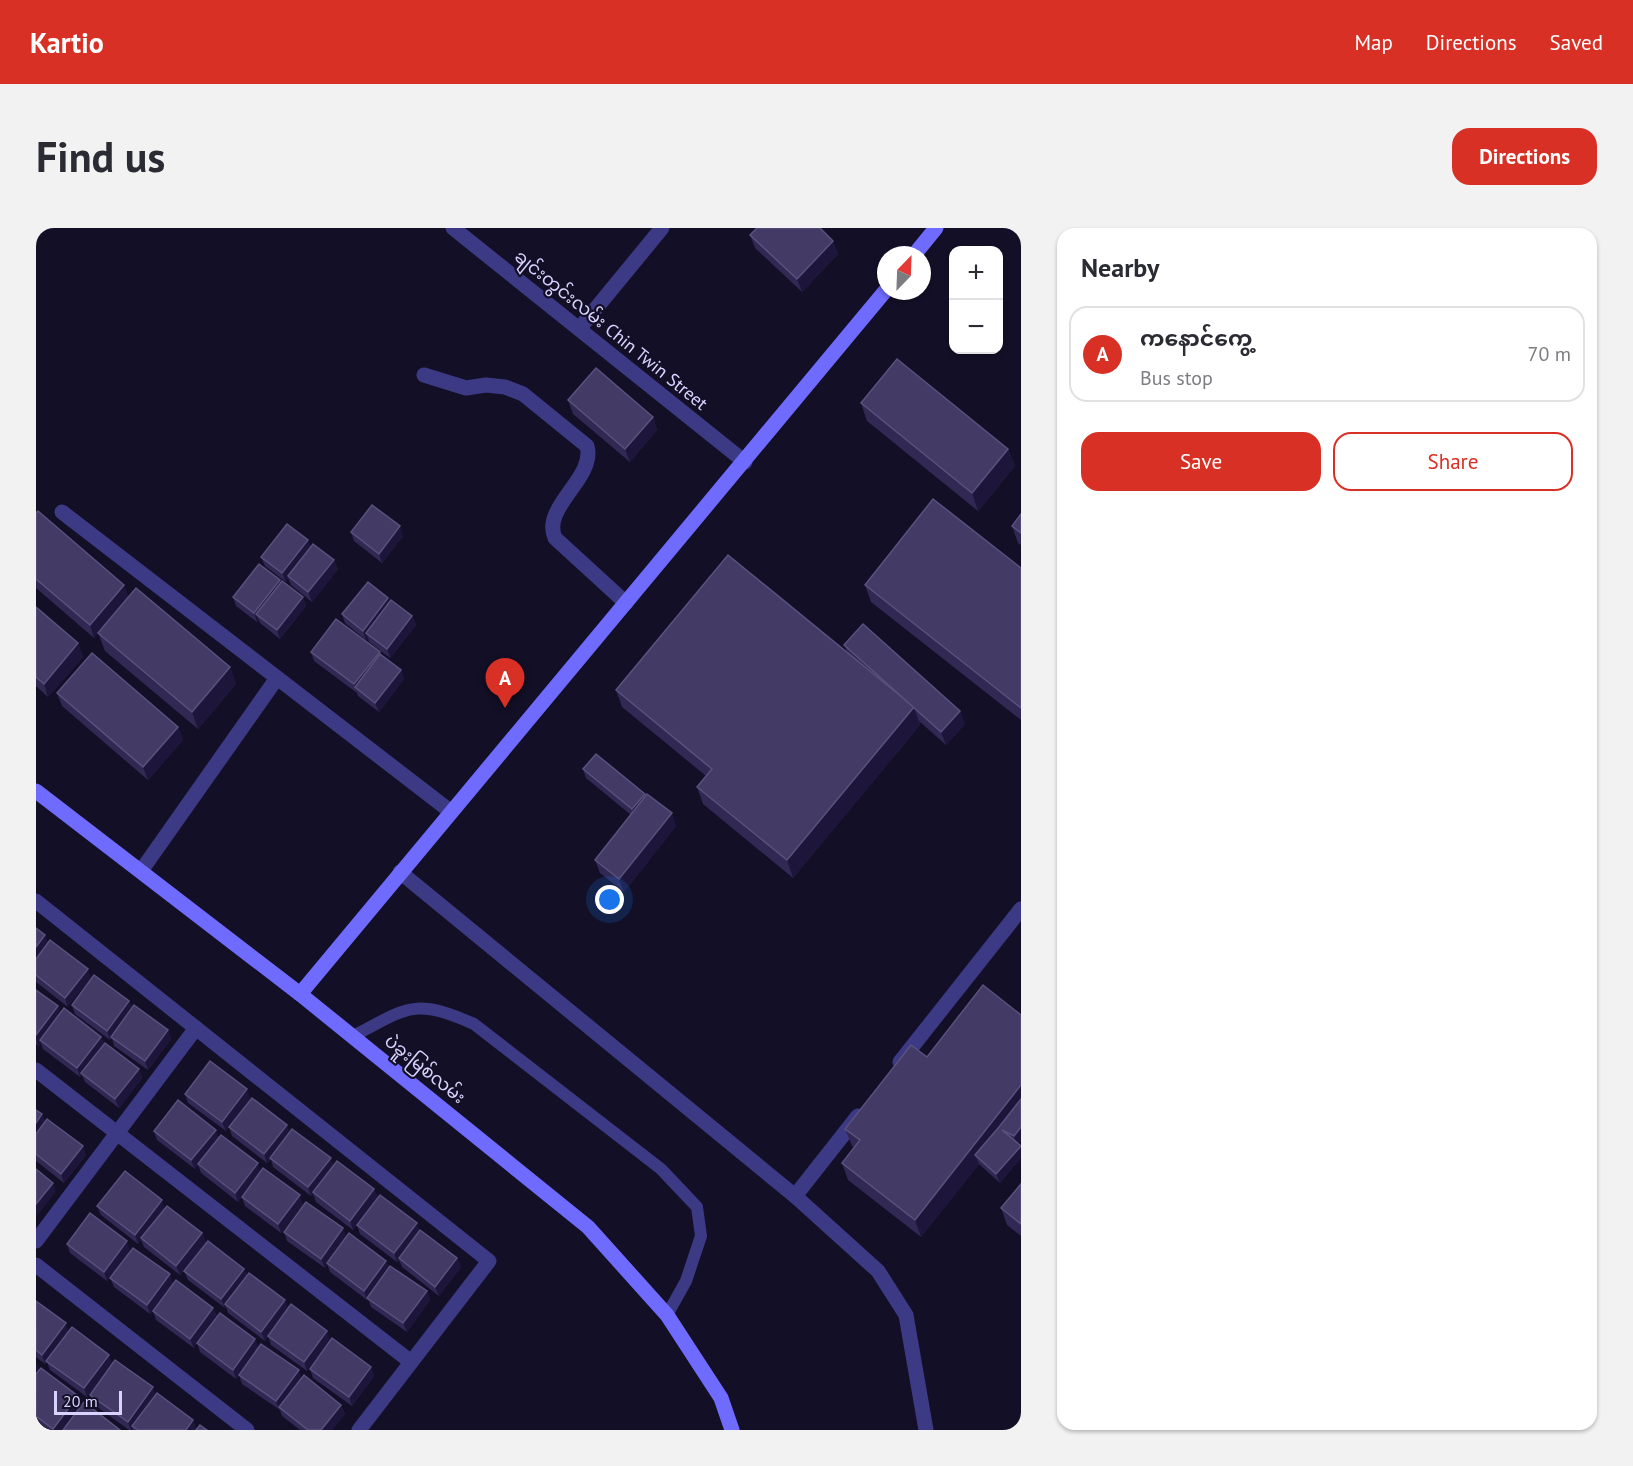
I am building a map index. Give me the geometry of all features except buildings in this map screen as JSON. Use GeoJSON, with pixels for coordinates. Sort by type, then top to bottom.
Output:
{"type":"FeatureCollection","features":[{"type":"Feature","properties":{"kind":"street","name":"ချင်းတွင်းလမ်း Chin Twin Street"},"geometry":{"type":"LineString","coordinates":[[453,228],[745,462]]}},
{"type":"Feature","properties":{"kind":"street"},"geometry":{"type":"LineString","coordinates":[[579,329],[662,228]]}},
{"type":"Feature","properties":{"kind":"street"},"geometry":{"type":"LineString","coordinates":[[921,246],[936,228]]}},
{"type":"Feature","properties":{"kind":"street"},"geometry":{"type":"LineString","coordinates":[[300,994],[450,811],[745,462],[878,300]]}},
{"type":"Feature","properties":{"kind":"street"},"geometry":{"type":"LineString","coordinates":[[424,375],[466,388],[486,385],[505,387],[523,394],[587,446],[590,456],[586,466],[554,518],[551,529],[555,538],[626,603]]}},
{"type":"Feature","properties":{"kind":"street"},"geometry":{"type":"LineString","coordinates":[[62,512],[450,811]]}},
{"type":"Feature","properties":{"kind":"street"},"geometry":{"type":"LineString","coordinates":[[141,871],[278,678]]}},
{"type":"Feature","properties":{"kind":"street","name":"ပဲခူးမြစ်လမ်း"},"geometry":{"type":"LineString","coordinates":[[36,791],[300,994],[588,1227],[667,1315],[721,1398],[732,1430]]}},
{"type":"Feature","properties":{"kind":"street"},"geometry":{"type":"LineString","coordinates":[[400,872],[795,1196],[878,1271],[906,1315],[926,1430]]}},
{"type":"Feature","properties":{"kind":"street"},"geometry":{"type":"LineString","coordinates":[[36,901],[489,1261],[359,1430]]}},
{"type":"Feature","properties":{"kind":"street"},"geometry":{"type":"LineString","coordinates":[[890,1076],[1021,909]]}},
{"type":"Feature","properties":{"kind":"street"},"geometry":{"type":"LineString","coordinates":[[36,1241],[196,1028]]}},
{"type":"Feature","properties":{"kind":"street"},"geometry":{"type":"LineString","coordinates":[[36,1070],[411,1362]]}},
{"type":"Feature","properties":{"kind":"street"},"geometry":{"type":"LineString","coordinates":[[795,1196],[868,1103]]}},
{"type":"Feature","properties":{"kind":"street"},"geometry":{"type":"LineString","coordinates":[[36,1265],[247,1430]]}},
{"type":"Feature","properties":{"kind":"lane"},"geometry":{"type":"LineString","coordinates":[[352,1036],[409,1007],[442,1010],[474,1024],[661,1169],[697,1207],[701,1236],[686,1281],[667,1315]]}},
{"type":"Feature","properties":{"kind":"place","name":"ကနောင်ကွေ့"},"geometry":{"type":"Point","coordinates":[505,708]}}]}
